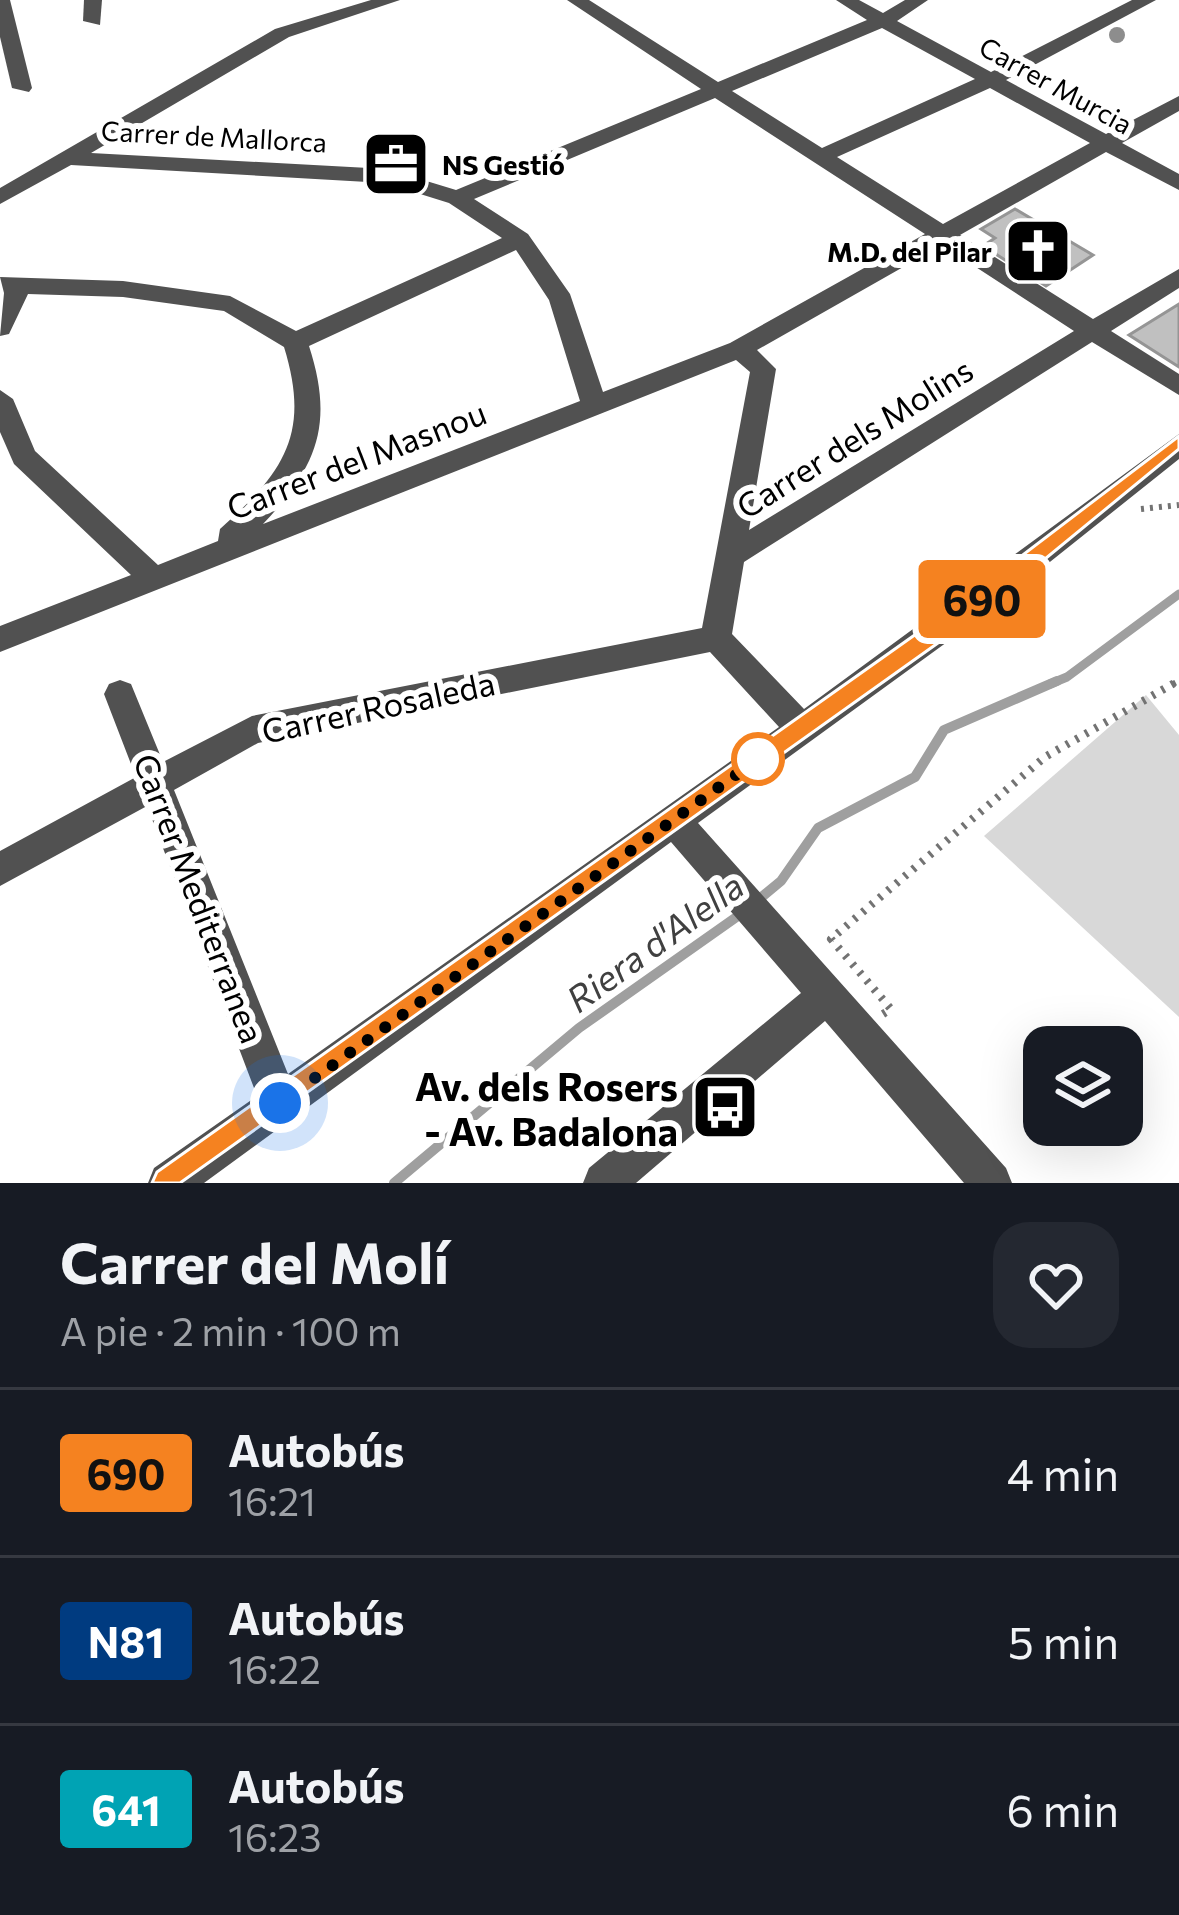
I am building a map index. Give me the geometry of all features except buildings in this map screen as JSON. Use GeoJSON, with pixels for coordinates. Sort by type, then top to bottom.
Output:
{"type":"FeatureCollection","features":[{"type":"Feature","properties":{"kind":"street"},"geometry":{"type":"LineString","coordinates":[[22,88],[1,5],[27,0]]}},
{"type":"Feature","properties":{"kind":"street"},"geometry":{"type":"LineString","coordinates":[[0,197],[282,33],[391,0]]}},
{"type":"Feature","properties":{"kind":"street"},"geometry":{"type":"LineString","coordinates":[[576,0],[1179,386]]}},
{"type":"Feature","properties":{"kind":"street","name":"Carrer Murcia"},"geometry":{"type":"LineString","coordinates":[[845,0],[1179,183]]}},
{"type":"Feature","properties":{"kind":"street"},"geometry":{"type":"LineString","coordinates":[[457,198],[920,0]]}},
{"type":"Feature","properties":{"kind":"street"},"geometry":{"type":"LineString","coordinates":[[820,156],[990,80],[1147,0]]}},
{"type":"Feature","properties":{"kind":"street","name":"Carrer del Masnou"},"geometry":{"type":"LineString","coordinates":[[0,639],[739,349],[1179,101]]}},
{"type":"Feature","properties":{"kind":"street","name":"Carrer de Mallorca"},"geometry":{"type":"LineString","coordinates":[[66,158],[387,176],[457,198],[520,239],[561,300],[594,404]]}},
{"type":"Feature","properties":{"kind":"street"},"geometry":{"type":"LineString","coordinates":[[295,342],[520,239]]}},
{"type":"Feature","properties":{"kind":"street","name":"Carrer dels Molins"},"geometry":{"type":"LineString","coordinates":[[728,558],[1179,277]]}},
{"type":"Feature","properties":{"kind":"street"},"geometry":{"type":"LineString","coordinates":[[0,328],[10,286],[123,289],[230,304],[295,342],[313,401],[302,455],[286,485],[210,555]]}},
{"type":"Feature","properties":{"kind":"street"},"geometry":{"type":"LineString","coordinates":[[739,349],[763,369],[716,638],[802,729]]}},
{"type":"Feature","properties":{"kind":"street"},"geometry":{"type":"LineString","coordinates":[[1,406],[24,458],[153,578]]}},
{"type":"Feature","properties":{"kind":"street"},"geometry":{"type":"LineString","coordinates":[[169,1183],[965,612],[1179,444]]}},
{"type":"Feature","properties":{"kind":"street"},"geometry":{"type":"LineString","coordinates":[[286,485],[331,506]]}},
{"type":"Feature","properties":{"kind":"street","name":"Carrer Rosaleda"},"geometry":{"type":"LineString","coordinates":[[0,869],[252,730],[716,638]]}},
{"type":"Feature","properties":{"kind":"street","name":"Carrer Mediterranea"},"geometry":{"type":"LineString","coordinates":[[120,694],[280,1103]]}},
{"type":"Feature","properties":{"kind":"street"},"geometry":{"type":"LineString","coordinates":[[674,820],[991,1183]]}},
{"type":"Feature","properties":{"kind":"street"},"geometry":{"type":"LineString","coordinates":[[604,1183],[826,995]]}},
{"type":"Feature","properties":{"kind":"path"},"geometry":{"type":"LineString","coordinates":[[880,1016],[891,1009],[830,939],[1046,757],[1179,681]]}},
{"type":"Feature","properties":{"kind":"shaded area"},"geometry":{"type":"Polygon","coordinates":[[[1146,695],[1179,735],[1179,1017],[984,836],[1146,695]]]}},
{"type":"Feature","properties":{"kind":"waterway","name":"Riera d'Alella"},"geometry":{"type":"LineString","coordinates":[[1052,683],[1067,677],[1179,594]]}},
{"type":"Feature","properties":{"kind":"waterway","name":"Riera d'Alella"},"geometry":{"type":"LineString","coordinates":[[1052,683],[1057,681]]}},
{"type":"Feature","properties":{"kind":"waterway","name":"Riera d'Alella"},"geometry":{"type":"LineString","coordinates":[[758,900],[781,881],[818,828],[915,777],[944,730],[1052,683]]}},
{"type":"Feature","properties":{"kind":"waterway","name":"Riera d'Alella"},"geometry":{"type":"LineString","coordinates":[[394,1183],[579,1028],[745,911]]}},
{"type":"Feature","properties":{"kind":"bus line","name":"690"},"geometry":{"type":"LineString","coordinates":[[169,1183],[965,612],[1179,444]]}},
{"type":"Feature","properties":{"kind":"place","name":"NS Gestió"},"geometry":{"type":"Point","coordinates":[396,164]}},
{"type":"Feature","properties":{"kind":"place","name":"M.D. del Pilar"},"geometry":{"type":"Point","coordinates":[1038,251]}},
{"type":"Feature","properties":{"kind":"place","name":"Av. dels Rosers - Av. Badalona"},"geometry":{"type":"Point","coordinates":[725,1107]}},
{"type":"Feature","properties":{"kind":"route"},"geometry":{"type":"LineString","coordinates":[[280,1103],[758,759]]}}]}
